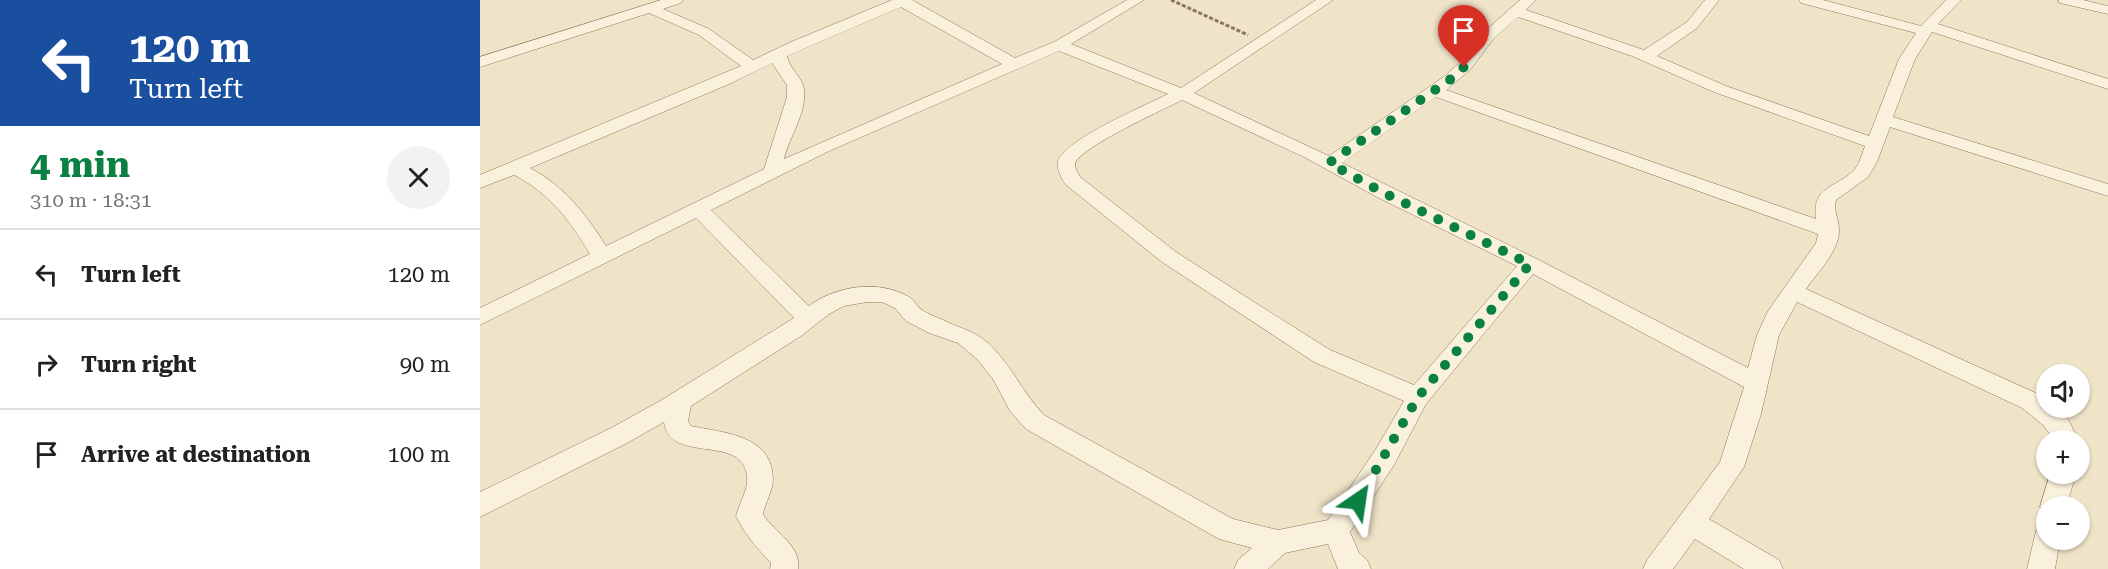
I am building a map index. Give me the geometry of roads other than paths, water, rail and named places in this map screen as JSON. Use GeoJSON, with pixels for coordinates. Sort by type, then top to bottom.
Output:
{"type":"FeatureCollection","features":[{"type":"Feature","properties":{"kind":"street"},"geometry":{"type":"LineString","coordinates":[[480,62],[676,0]]}},
{"type":"Feature","properties":{"kind":"street"},"geometry":{"type":"LineString","coordinates":[[480,182],[721,82],[779,53],[901,0],[1015,65]]}},
{"type":"Feature","properties":{"kind":"street"},"geometry":{"type":"LineString","coordinates":[[480,317],[773,171],[1059,45],[1137,0]]}},
{"type":"Feature","properties":{"kind":"street"},"geometry":{"type":"LineString","coordinates":[[1326,0],[1182,94],[1086,142],[1067,160],[1066,166],[1072,180],[1169,257],[1322,356],[1418,397]]}},
{"type":"Feature","properties":{"kind":"street"},"geometry":{"type":"LineString","coordinates":[[1329,163],[1434,91],[1464,67],[1488,35],[1529,0]]}},
{"type":"Feature","properties":{"kind":"street"},"geometry":{"type":"LineString","coordinates":[[1645,57],[1692,25],[1712,0]]}},
{"type":"Feature","properties":{"kind":"street"},"geometry":{"type":"LineString","coordinates":[[1806,0],[1926,28],[2108,84]]}},
{"type":"Feature","properties":{"kind":"street"},"geometry":{"type":"LineString","coordinates":[[2065,0],[2108,10]]}},
{"type":"Feature","properties":{"kind":"street"},"geometry":{"type":"LineString","coordinates":[[1657,569],[1731,467],[1749,414],[1768,335],[1779,311],[1826,244],[1830,231],[1825,204],[1830,196],[1860,174],[1868,162],[1908,59],[1926,28],[1950,1]]}},
{"type":"Feature","properties":{"kind":"street"},"geometry":{"type":"LineString","coordinates":[[651,9],[704,32],[752,67]]}},
{"type":"Feature","properties":{"kind":"street"},"geometry":{"type":"LineString","coordinates":[[1515,11],[1645,57],[1720,89],[1875,144]]}},
{"type":"Feature","properties":{"kind":"street"},"geometry":{"type":"LineString","coordinates":[[1059,45],[1182,94],[1329,163],[1384,193],[1530,264],[1756,383]]}},
{"type":"Feature","properties":{"kind":"street"},"geometry":{"type":"LineString","coordinates":[[773,171],[779,146],[792,116],[796,96],[796,86],[778,58],[779,53]]}},
{"type":"Feature","properties":{"kind":"street"},"geometry":{"type":"LineString","coordinates":[[1434,91],[1830,231]]}},
{"type":"Feature","properties":{"kind":"street"},"geometry":{"type":"LineString","coordinates":[[1885,120],[2108,190]]}},
{"type":"Feature","properties":{"kind":"street"},"geometry":{"type":"LineString","coordinates":[[516,168],[536,178],[558,194],[584,227],[602,257]]}},
{"type":"Feature","properties":{"kind":"street"},"geometry":{"type":"LineString","coordinates":[[698,208],[807,318]]}},
{"type":"Feature","properties":{"kind":"street"},"geometry":{"type":"LineString","coordinates":[[480,505],[620,435],[680,400],[839,299],[867,294],[885,294],[903,303],[914,315],[937,327],[966,337],[985,353],[1001,373],[1018,404],[1035,422],[1228,530],[1278,542],[1336,530],[1385,457],[1418,397],[1530,264]]}},
{"type":"Feature","properties":{"kind":"street"},"geometry":{"type":"LineString","coordinates":[[1792,291],[2030,401],[2049,413],[2062,430]]}},
{"type":"Feature","properties":{"kind":"street"},"geometry":{"type":"LineString","coordinates":[[680,400],[676,423],[681,432],[689,437],[732,443],[743,449],[753,459],[760,476],[749,516],[758,531],[786,559],[784,569]]}},
{"type":"Feature","properties":{"kind":"street"},"geometry":{"type":"LineString","coordinates":[[1690,522],[1769,569]]}},
{"type":"Feature","properties":{"kind":"street"},"geometry":{"type":"LineString","coordinates":[[1336,530],[1349,562],[1357,569]]}},
{"type":"Feature","properties":{"kind":"street"},"geometry":{"type":"LineString","coordinates":[[1248,569],[1278,542]]}},
{"type":"Feature","properties":{"kind":"street"},"geometry":{"type":"LineString","coordinates":[[2041,569],[2044,550]]}}]}
